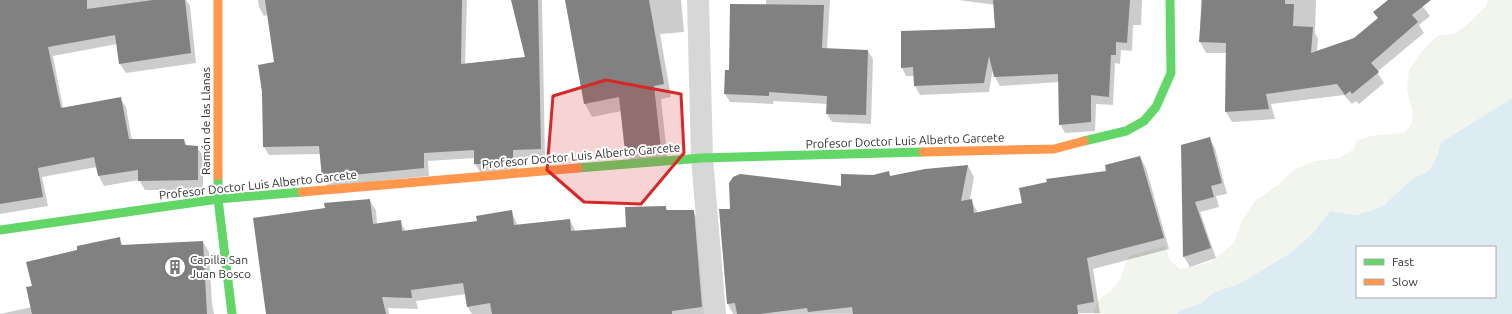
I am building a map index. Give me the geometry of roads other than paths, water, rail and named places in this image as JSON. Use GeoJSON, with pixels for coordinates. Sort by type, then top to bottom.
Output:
{"type":"FeatureCollection","features":[{"type":"Feature","properties":{"kind":"street","name":"Ramón de las Llanas"},"geometry":{"type":"LineString","coordinates":[[218,0],[218,199],[232,314]]}},
{"type":"Feature","properties":{"kind":"street"},"geometry":{"type":"LineString","coordinates":[[698,0],[702,158],[714,314]]}},
{"type":"Feature","properties":{"kind":"street","name":"Profesor Doctor Luis Alberto Garcete"},"geometry":{"type":"LineString","coordinates":[[0,230],[218,199],[702,158],[1054,149],[1126,131],[1144,121],[1156,107],[1171,74],[1170,0]]}},
{"type":"Feature","properties":{"kind":"place","name":"Capilla San Juan Bosco"},"geometry":{"type":"Point","coordinates":[175,267]}}]}
